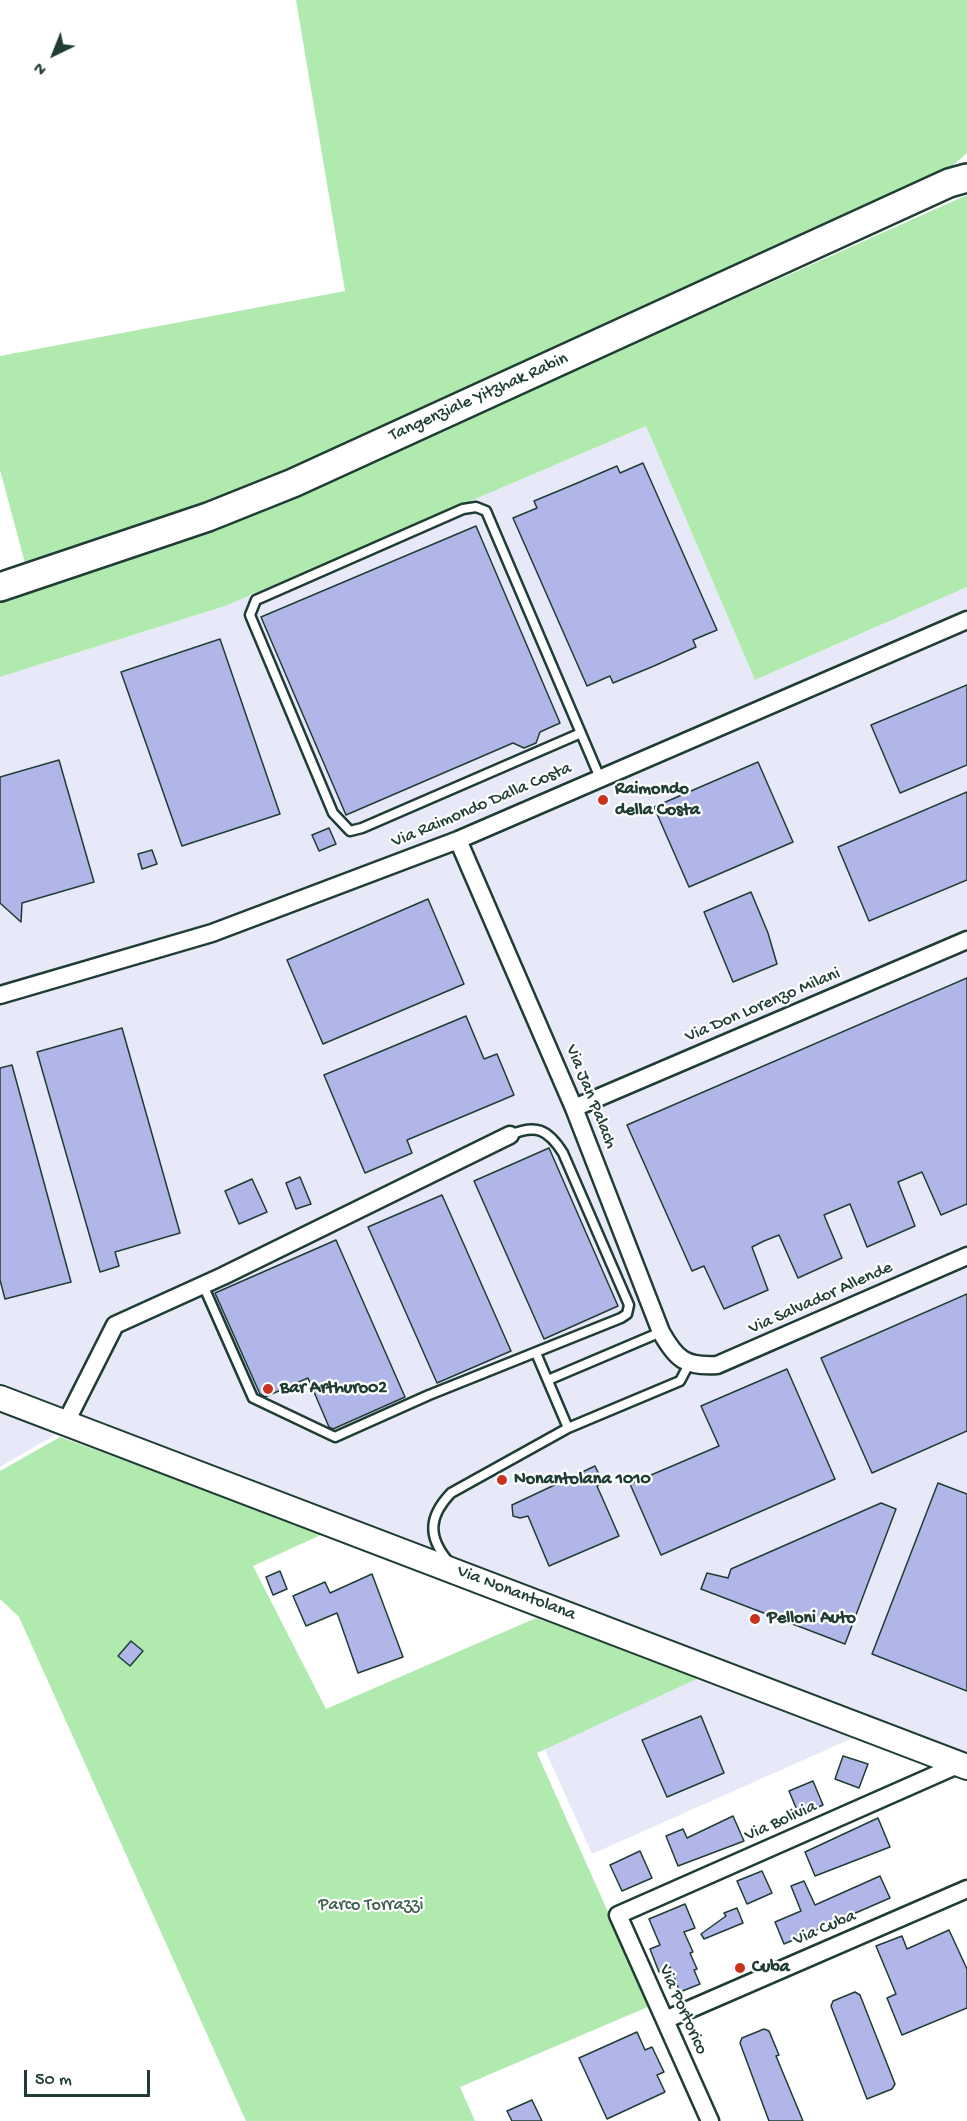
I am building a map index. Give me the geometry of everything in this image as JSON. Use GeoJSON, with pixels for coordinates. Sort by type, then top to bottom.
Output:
{"type":"FeatureCollection","features":[{"type":"Feature","properties":{"kind":"main road","name":"Tangenziale Yitzhak Rabin"},"geometry":{"type":"LineString","coordinates":[[0,588],[208,517],[293,483],[961,177]]}},
{"type":"Feature","properties":{"kind":"main road","name":"Via Nonantolana"},"geometry":{"type":"LineString","coordinates":[[0,1398],[964,1765]]}},
{"type":"Feature","properties":{"kind":"street","name":"Via Raimondo Dalla Costa"},"geometry":{"type":"LineString","coordinates":[[0,995],[212,933],[458,840],[967,620]]}},
{"type":"Feature","properties":{"kind":"street","name":"Via Jan Palach"},"geometry":{"type":"LineString","coordinates":[[458,840],[574,1108],[661,1332],[672,1351],[689,1364]]}},
{"type":"Feature","properties":{"kind":"street","name":"Via Don Lorenzo Milani"},"geometry":{"type":"LineString","coordinates":[[574,1108],[967,940]]}},
{"type":"Feature","properties":{"kind":"street"},"geometry":{"type":"LineString","coordinates":[[66,1422],[115,1325],[203,1285],[510,1135]]}},
{"type":"Feature","properties":{"kind":"street","name":"Via Salvador Allende"},"geometry":{"type":"LineString","coordinates":[[689,1364],[717,1365],[967,1256]]}},
{"type":"Feature","properties":{"kind":"street","name":"Via Bolivia"},"geometry":{"type":"LineString","coordinates":[[618,1914],[964,1765]]}},
{"type":"Feature","properties":{"kind":"street","name":"Via Cuba"},"geometry":{"type":"LineString","coordinates":[[665,2020],[967,1889]]}},
{"type":"Feature","properties":{"kind":"street","name":"Via Portorico"},"geometry":{"type":"LineString","coordinates":[[618,1914],[710,2121]]}},
{"type":"Feature","properties":{"kind":"lane"},"geometry":{"type":"LineString","coordinates":[[581,733],[362,828],[350,831],[333,813],[250,615],[253,606],[256,600],[452,513],[476,507],[486,511],[581,733],[600,778]]}},
{"type":"Feature","properties":{"kind":"lane"},"geometry":{"type":"LineString","coordinates":[[203,1285],[253,1398],[334,1437],[429,1395],[621,1318],[627,1314],[629,1305],[563,1153],[555,1140],[538,1128],[510,1135]]}},
{"type":"Feature","properties":{"kind":"lane"},"geometry":{"type":"LineString","coordinates":[[548,1380],[661,1332]]}},
{"type":"Feature","properties":{"kind":"lane"},"geometry":{"type":"LineString","coordinates":[[536,1353],[568,1428]]}},
{"type":"Feature","properties":{"kind":"lane"},"geometry":{"type":"LineString","coordinates":[[457,1572],[439,1551],[433,1524],[437,1507],[451,1493],[568,1428],[680,1381],[689,1364]]}},
{"type":"Feature","properties":{"kind":"shaded area"},"geometry":{"type":"Polygon","coordinates":[[[646,426],[755,680],[967,587],[967,1761],[864,1733],[592,1854],[544,1748],[702,1675],[536,1618],[325,1533],[58,1433],[0,1467],[0,677],[225,606],[646,426]]]}},
{"type":"Feature","properties":{"kind":"green space"},"geometry":{"type":"Polygon","coordinates":[[[296,0],[967,0],[967,153],[942,175],[259,482],[26,567],[0,470],[0,356],[345,291],[296,0]]]}},
{"type":"Feature","properties":{"kind":"green space"},"geometry":{"type":"Polygon","coordinates":[[[967,195],[967,587],[755,680],[646,426],[225,606],[0,677],[0,601],[211,533],[967,195]]]}},
{"type":"Feature","properties":{"kind":"green space","name":"Parco Torrazzi"},"geometry":{"type":"Polygon","coordinates":[[[60,1437],[325,1533],[253,1566],[326,1709],[536,1618],[703,1676],[537,1753],[650,2006],[460,2087],[475,2121],[246,2121],[19,1617],[0,1599],[0,1471],[60,1437]]]}},
{"type":"Feature","properties":{"kind":"building"},"geometry":{"type":"Polygon","coordinates":[[[643,463],[717,630],[693,640],[696,647],[654,666],[613,683],[610,676],[587,686],[513,518],[537,508],[534,501],[617,466],[620,473],[643,463]]]}},
{"type":"Feature","properties":{"kind":"building"},"geometry":{"type":"Polygon","coordinates":[[[476,526],[560,723],[540,732],[536,743],[524,748],[513,743],[346,815],[261,617],[476,526]]]}},
{"type":"Feature","properties":{"kind":"building"},"geometry":{"type":"Polygon","coordinates":[[[220,639],[280,814],[182,846],[121,672],[220,639]]]}},
{"type":"Feature","properties":{"kind":"building"},"geometry":{"type":"Polygon","coordinates":[[[967,685],[967,765],[900,793],[871,725],[967,685]]]}},
{"type":"Feature","properties":{"kind":"building"},"geometry":{"type":"Polygon","coordinates":[[[59,760],[94,882],[22,903],[21,922],[0,903],[0,777],[59,760]]]}},
{"type":"Feature","properties":{"kind":"building"},"geometry":{"type":"Polygon","coordinates":[[[758,762],[793,842],[689,887],[654,807],[758,762]]]}},
{"type":"Feature","properties":{"kind":"building"},"geometry":{"type":"Polygon","coordinates":[[[967,792],[967,880],[869,921],[838,847],[967,792]]]}},
{"type":"Feature","properties":{"kind":"building"},"geometry":{"type":"Polygon","coordinates":[[[329,828],[336,844],[319,851],[312,835],[329,828]]]}},
{"type":"Feature","properties":{"kind":"building"},"geometry":{"type":"Polygon","coordinates":[[[152,850],[157,864],[142,869],[138,854],[152,850]]]}},
{"type":"Feature","properties":{"kind":"building"},"geometry":{"type":"Polygon","coordinates":[[[751,892],[768,933],[777,964],[733,982],[704,912],[751,892]]]}},
{"type":"Feature","properties":{"kind":"building"},"geometry":{"type":"Polygon","coordinates":[[[428,899],[464,984],[323,1044],[287,960],[428,899]]]}},
{"type":"Feature","properties":{"kind":"building"},"geometry":{"type":"Polygon","coordinates":[[[967,978],[967,1204],[941,1215],[922,1172],[898,1182],[915,1226],[867,1247],[850,1204],[824,1215],[842,1258],[798,1278],[779,1235],[764,1241],[752,1247],[768,1290],[724,1309],[704,1266],[692,1271],[627,1125],[967,978]]]}},
{"type":"Feature","properties":{"kind":"building"},"geometry":{"type":"Polygon","coordinates":[[[466,1016],[484,1059],[497,1054],[514,1095],[407,1140],[412,1153],[365,1173],[324,1075],[466,1016]]]}},
{"type":"Feature","properties":{"kind":"building"},"geometry":{"type":"Polygon","coordinates":[[[122,1028],[180,1233],[115,1252],[119,1266],[100,1272],[37,1052],[122,1028]]]}},
{"type":"Feature","properties":{"kind":"building"},"geometry":{"type":"Polygon","coordinates":[[[12,1065],[71,1282],[5,1299],[0,1280],[0,1068],[12,1065]]]}},
{"type":"Feature","properties":{"kind":"building"},"geometry":{"type":"Polygon","coordinates":[[[549,1148],[618,1306],[544,1339],[474,1181],[549,1148]]]}},
{"type":"Feature","properties":{"kind":"building"},"geometry":{"type":"Polygon","coordinates":[[[300,1177],[311,1204],[296,1209],[286,1183],[300,1177]]]}},
{"type":"Feature","properties":{"kind":"building"},"geometry":{"type":"Polygon","coordinates":[[[252,1179],[267,1212],[239,1224],[225,1191],[252,1179]]]}},
{"type":"Feature","properties":{"kind":"building"},"geometry":{"type":"Polygon","coordinates":[[[442,1195],[511,1351],[437,1383],[368,1227],[442,1195]]]}},
{"type":"Feature","properties":{"kind":"building"},"geometry":{"type":"Polygon","coordinates":[[[336,1240],[405,1397],[333,1429],[329,1427],[308,1378],[265,1397],[260,1394],[215,1293],[336,1240]]]}},
{"type":"Feature","properties":{"kind":"building"},"geometry":{"type":"Polygon","coordinates":[[[967,1294],[967,1431],[872,1473],[821,1358],[967,1294]]]}},
{"type":"Feature","properties":{"kind":"building"},"geometry":{"type":"Polygon","coordinates":[[[787,1369],[835,1479],[661,1555],[630,1484],[719,1446],[701,1406],[787,1369]]]}},
{"type":"Feature","properties":{"kind":"building"},"geometry":{"type":"Polygon","coordinates":[[[595,1466],[603,1483],[597,1486],[619,1536],[549,1566],[528,1516],[520,1518],[513,1516],[512,1505],[595,1466]]]}},
{"type":"Feature","properties":{"kind":"building"},"geometry":{"type":"Polygon","coordinates":[[[938,1483],[967,1494],[967,1691],[872,1654],[938,1483]]]}},
{"type":"Feature","properties":{"kind":"building"},"geometry":{"type":"Polygon","coordinates":[[[881,1503],[896,1509],[845,1644],[701,1589],[707,1573],[728,1578],[731,1569],[881,1503]]]}},
{"type":"Feature","properties":{"kind":"building"},"geometry":{"type":"Polygon","coordinates":[[[280,1571],[287,1589],[273,1595],[266,1577],[280,1571]]]}},
{"type":"Feature","properties":{"kind":"building"},"geometry":{"type":"Polygon","coordinates":[[[372,1574],[403,1657],[358,1673],[337,1613],[306,1626],[293,1596],[325,1582],[330,1593],[372,1574]]]}},
{"type":"Feature","properties":{"kind":"building"},"geometry":{"type":"Polygon","coordinates":[[[131,1641],[143,1651],[130,1666],[118,1656],[131,1641]]]}},
{"type":"Feature","properties":{"kind":"building"},"geometry":{"type":"Polygon","coordinates":[[[701,1716],[724,1773],[667,1797],[642,1740],[701,1716]]]}},
{"type":"Feature","properties":{"kind":"building"},"geometry":{"type":"Polygon","coordinates":[[[843,1756],[868,1764],[859,1788],[835,1779],[843,1756]]]}},
{"type":"Feature","properties":{"kind":"building"},"geometry":{"type":"Polygon","coordinates":[[[813,1781],[823,1805],[799,1815],[789,1791],[813,1781]]]}},
{"type":"Feature","properties":{"kind":"building"},"geometry":{"type":"Polygon","coordinates":[[[733,1816],[744,1841],[678,1866],[666,1836],[683,1829],[687,1838],[733,1816]]]}},
{"type":"Feature","properties":{"kind":"building"},"geometry":{"type":"Polygon","coordinates":[[[878,1818],[890,1847],[815,1876],[805,1852],[878,1818]]]}},
{"type":"Feature","properties":{"kind":"building"},"geometry":{"type":"Polygon","coordinates":[[[640,1851],[652,1878],[622,1891],[610,1865],[640,1851]]]}},
{"type":"Feature","properties":{"kind":"building"},"geometry":{"type":"Polygon","coordinates":[[[762,1871],[772,1893],[747,1904],[737,1881],[762,1871]]]}},
{"type":"Feature","properties":{"kind":"building"},"geometry":{"type":"Polygon","coordinates":[[[880,1876],[890,1898],[784,1944],[775,1922],[801,1911],[791,1886],[804,1881],[815,1905],[880,1876]]]}},
{"type":"Feature","properties":{"kind":"building"},"geometry":{"type":"Polygon","coordinates":[[[685,1904],[695,1928],[684,1932],[693,1952],[690,1953],[700,1984],[680,1992],[670,1967],[659,1972],[650,1949],[660,1945],[649,1919],[685,1904]]]}},
{"type":"Feature","properties":{"kind":"building"},"geometry":{"type":"Polygon","coordinates":[[[737,1908],[743,1923],[704,1939],[701,1934],[726,1916],[724,1913],[737,1908]]]}},
{"type":"Feature","properties":{"kind":"building"},"geometry":{"type":"Polygon","coordinates":[[[949,1930],[967,1969],[967,2008],[902,2035],[887,1998],[896,1994],[876,1946],[902,1936],[907,1949],[949,1930]]]}},
{"type":"Feature","properties":{"kind":"building"},"geometry":{"type":"Polygon","coordinates":[[[855,1992],[860,1995],[895,2084],[892,2089],[867,2099],[831,2006],[833,2001],[855,1992]]]}},
{"type":"Feature","properties":{"kind":"building"},"geometry":{"type":"Polygon","coordinates":[[[764,2029],[769,2031],[779,2055],[776,2056],[803,2121],[769,2121],[740,2043],[742,2038],[764,2029]]]}},
{"type":"Feature","properties":{"kind":"building"},"geometry":{"type":"Polygon","coordinates":[[[637,2032],[645,2050],[652,2047],[664,2072],[657,2075],[665,2092],[607,2119],[579,2058],[637,2032]]]}},
{"type":"Feature","properties":{"kind":"building"},"geometry":{"type":"Polygon","coordinates":[[[532,2100],[542,2121],[512,2121],[507,2111],[532,2100]]]}},
{"type":"Feature","properties":{"kind":"place","name":"Raimondo della Costa"},"geometry":{"type":"Point","coordinates":[603,800]}},
{"type":"Feature","properties":{"kind":"place","name":"Bar Arthuro02"},"geometry":{"type":"Point","coordinates":[268,1389]}},
{"type":"Feature","properties":{"kind":"place","name":"Nonantolana 1010"},"geometry":{"type":"Point","coordinates":[502,1480]}},
{"type":"Feature","properties":{"kind":"place","name":"Pelloni Auto"},"geometry":{"type":"Point","coordinates":[755,1619]}},
{"type":"Feature","properties":{"kind":"place","name":"Cuba"},"geometry":{"type":"Point","coordinates":[740,1968]}}]}
